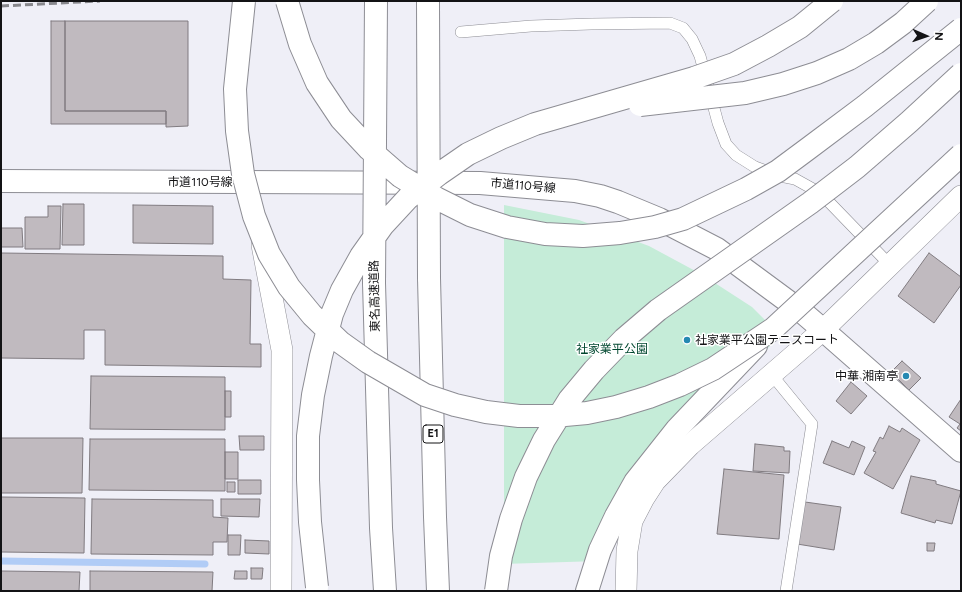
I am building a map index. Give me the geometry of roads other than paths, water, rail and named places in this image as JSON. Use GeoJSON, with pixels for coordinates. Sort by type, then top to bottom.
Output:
{"type":"FeatureCollection","features":[{"type":"Feature","properties":{"kind":"main road"},"geometry":{"type":"LineString","coordinates":[[244,1],[236,89],[237,132],[243,174],[254,216],[269,254],[289,287],[312,315],[335,336],[368,362],[426,395],[455,405],[486,412],[520,416],[554,416],[587,413],[616,407],[649,397],[680,385],[713,369],[773,329]]}},
{"type":"Feature","properties":{"kind":"main road"},"geometry":{"type":"LineString","coordinates":[[287,1],[300,44],[317,83],[341,119],[369,149],[400,176],[436,198],[470,215],[507,227],[545,234],[575,236],[620,233],[662,225],[689,216],[746,189],[778,171],[840,125],[961,29]]}},
{"type":"Feature","properties":{"kind":"main road","name":"東名高速道路"},"geometry":{"type":"LineString","coordinates":[[376,1],[374,283],[384,591]]}},
{"type":"Feature","properties":{"kind":"main road","name":"E1"},"geometry":{"type":"LineString","coordinates":[[428,1],[429,278],[438,591]]}},
{"type":"Feature","properties":{"kind":"main road"},"geometry":{"type":"LineString","coordinates":[[318,589],[310,522],[308,436],[320,356],[332,314],[342,290],[361,256],[384,225],[408,198],[468,154],[535,124],[694,78],[734,64],[800,27],[832,1]]}},
{"type":"Feature","properties":{"kind":"main road"},"geometry":{"type":"LineString","coordinates":[[572,113],[745,92],[783,84],[817,73],[849,59],[876,43],[903,23],[927,1]]}},
{"type":"Feature","properties":{"kind":"main road"},"geometry":{"type":"LineString","coordinates":[[496,591],[501,556],[511,519],[526,477],[544,440],[565,407],[594,370],[624,339],[658,310],[810,203],[857,167],[961,74]]}},
{"type":"Feature","properties":{"kind":"main road"},"geometry":{"type":"LineString","coordinates":[[587,591],[600,550],[616,516],[635,482],[677,429],[773,329],[961,155]]}},
{"type":"Feature","properties":{"kind":"main road","name":"市道110号線"},"geometry":{"type":"LineString","coordinates":[[1,181],[480,183],[575,191],[600,196],[659,219],[717,249],[801,311],[961,450]]}},
{"type":"Feature","properties":{"kind":"street"},"geometry":{"type":"LineString","coordinates":[[250,182],[282,350],[281,591]]}},
{"type":"Feature","properties":{"kind":"street"},"geometry":{"type":"LineString","coordinates":[[626,591],[627,551],[632,521],[655,481],[690,445],[823,330],[961,196]]}},
{"type":"Feature","properties":{"kind":"lane"},"geometry":{"type":"LineString","coordinates":[[461,32],[531,26],[591,24],[670,23],[683,28],[692,39],[700,56],[718,123],[726,144],[745,162],[780,176],[795,179],[813,189],[829,202],[890,265]]}},
{"type":"Feature","properties":{"kind":"lane"},"geometry":{"type":"LineString","coordinates":[[772,375],[812,424],[786,591]]}},
{"type":"Feature","properties":{"kind":"waterway"},"geometry":{"type":"LineString","coordinates":[[1,561],[205,564]]}},
{"type":"Feature","properties":{"kind":"railway"},"geometry":{"type":"LineString","coordinates":[[1,6],[100,1]]}},
{"type":"Feature","properties":{"kind":"place","name":"社家業平公園テニスコート"},"geometry":{"type":"Point","coordinates":[687,340]}},
{"type":"Feature","properties":{"kind":"place","name":"中華 湘南亭"},"geometry":{"type":"Point","coordinates":[906,376]}},
{"type":"Feature","properties":{"kind":"park label","name":"社家業平公園"},"geometry":{"type":"Point","coordinates":[612,349]}}]}
